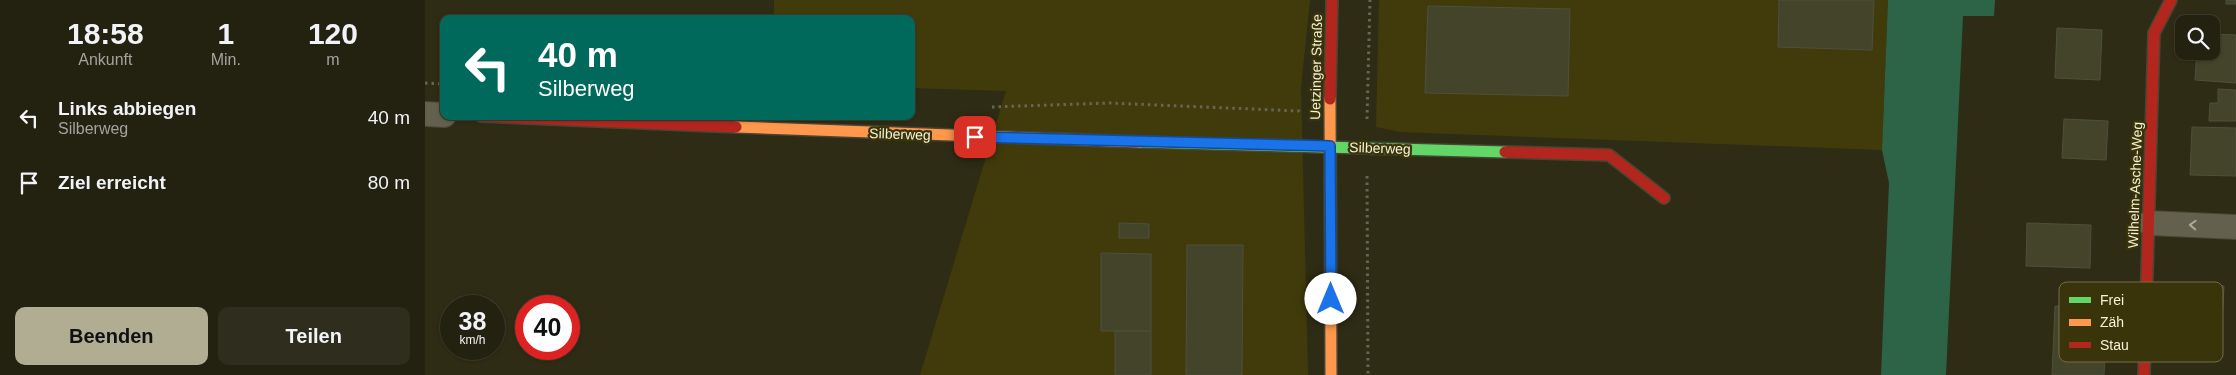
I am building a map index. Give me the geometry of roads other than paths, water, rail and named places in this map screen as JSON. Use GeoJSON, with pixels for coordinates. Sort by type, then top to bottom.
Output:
{"type":"FeatureCollection","features":[{"type":"Feature","properties":{"kind":"street","name":"Uetzinger Straße"},"geometry":{"type":"LineString","coordinates":[[1331,375],[1330,43],[1332,0]]}},
{"type":"Feature","properties":{"kind":"street","name":"Wilhelm-Asche-Weg"},"geometry":{"type":"LineString","coordinates":[[2147,282],[2154,34],[2171,0]]}},
{"type":"Feature","properties":{"kind":"street"},"geometry":{"type":"LineString","coordinates":[[425,114],[440,115]]}},
{"type":"Feature","properties":{"kind":"street","name":"Silberweg"},"geometry":{"type":"LineString","coordinates":[[574,120],[1014,139],[1609,155],[1665,198]]}},
{"type":"Feature","properties":{"kind":"street"},"geometry":{"type":"LineString","coordinates":[[2149,224],[2236,226]]}},
{"type":"Feature","properties":{"kind":"street","name":"Wilhelm-Asche-Weg"},"geometry":{"type":"LineString","coordinates":[[2144,362],[2144,375]]}}]}
